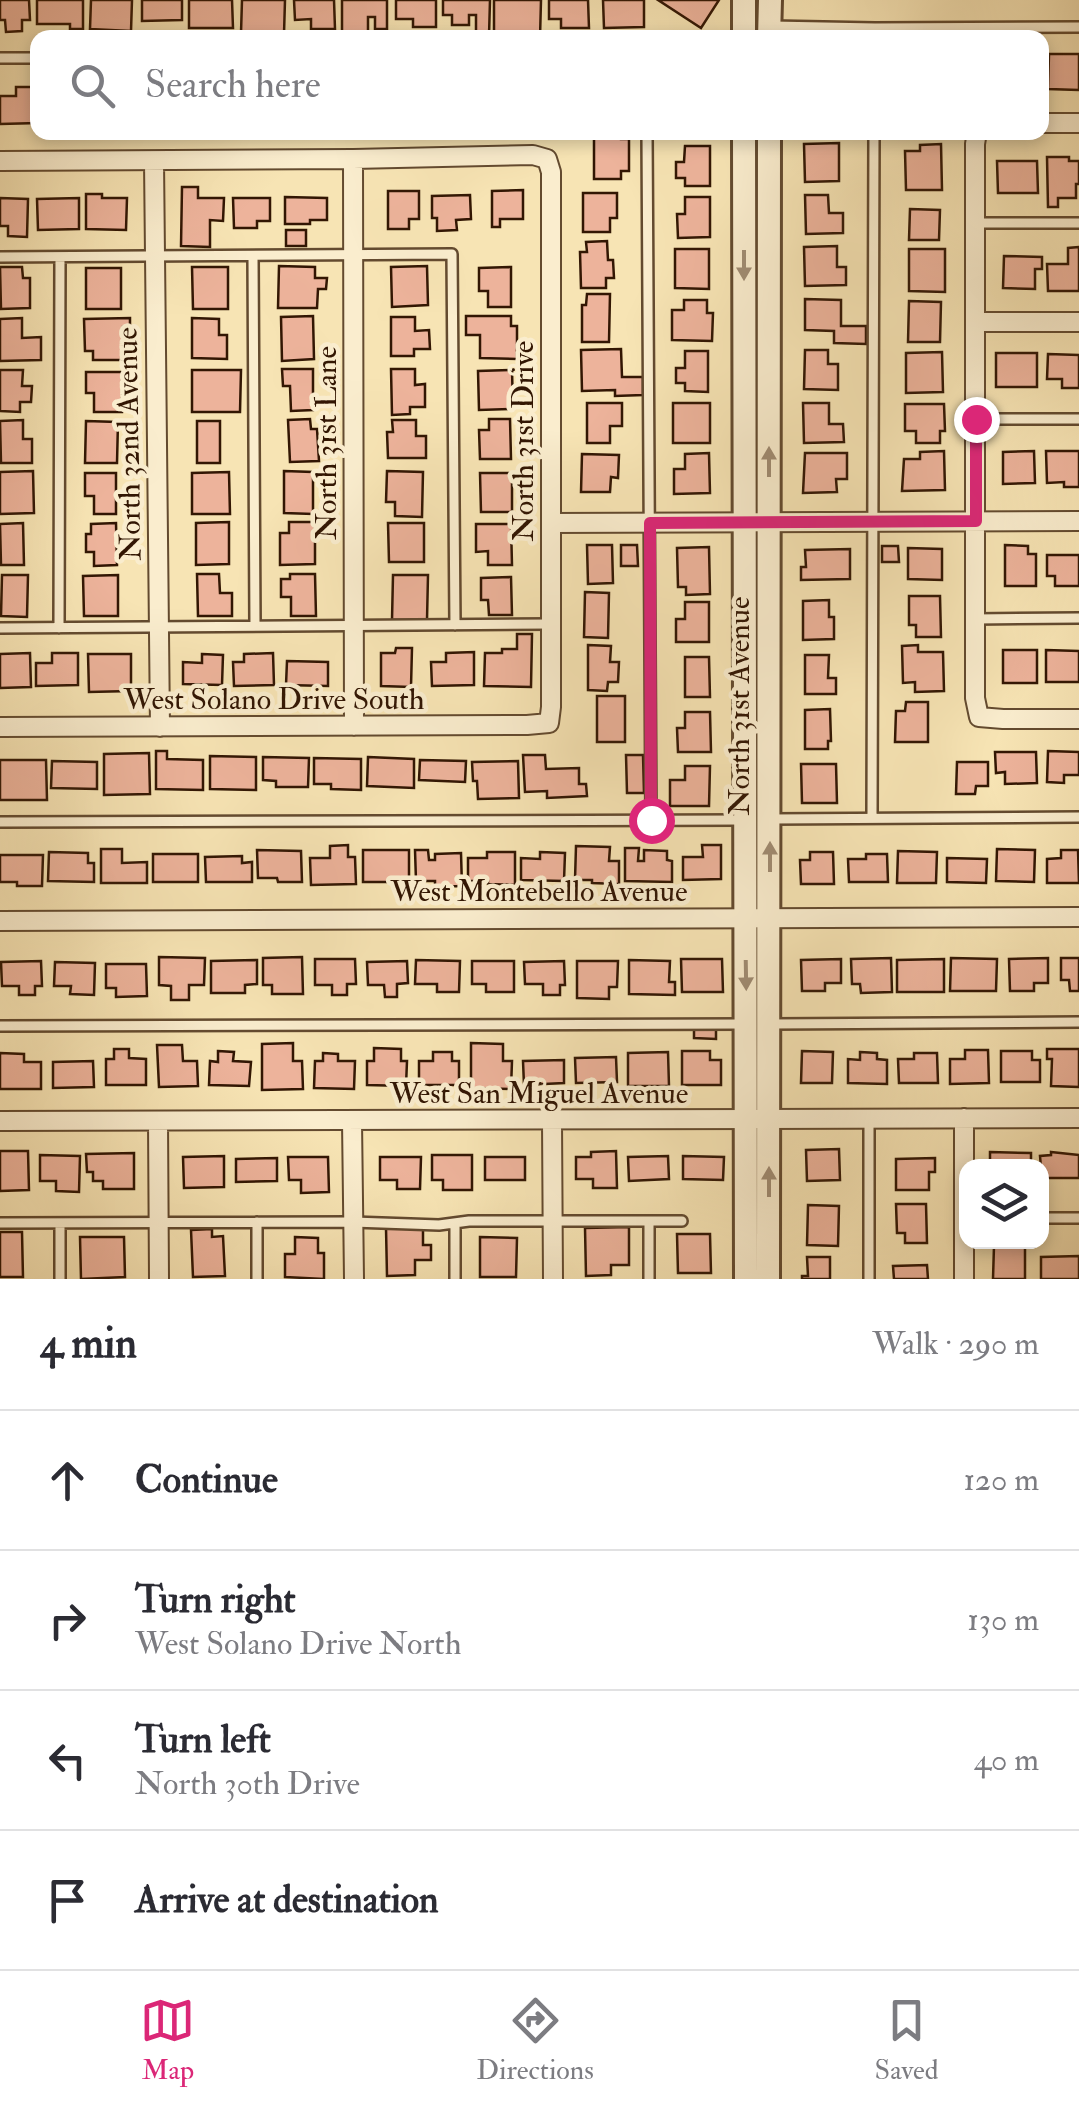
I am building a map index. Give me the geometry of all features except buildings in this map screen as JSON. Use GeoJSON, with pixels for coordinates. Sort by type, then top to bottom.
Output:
{"type":"FeatureCollection","features":[{"type":"Feature","properties":{"kind":"street"},"geometry":{"type":"LineString","coordinates":[[744,0],[744,30]]}},
{"type":"Feature","properties":{"kind":"street"},"geometry":{"type":"LineString","coordinates":[[770,0],[770,30]]}},
{"type":"Feature","properties":{"kind":"street"},"geometry":{"type":"LineString","coordinates":[[1049,123],[1079,124]]}},
{"type":"Feature","properties":{"kind":"street","name":"North 31st Avenue"},"geometry":{"type":"LineString","coordinates":[[744,140],[745,918],[758,1024]]}},
{"type":"Feature","properties":{"kind":"street","name":"North 31st Avenue"},"geometry":{"type":"LineString","coordinates":[[768,1279],[758,1119],[758,1024],[769,918],[769,140]]}},
{"type":"Feature","properties":{"kind":"street"},"geometry":{"type":"LineString","coordinates":[[976,140],[975,698],[979,717],[1079,718]]}},
{"type":"Feature","properties":{"kind":"street","name":"North 31st Drive"},"geometry":{"type":"LineString","coordinates":[[353,159],[533,155],[548,159],[548,723]]}},
{"type":"Feature","properties":{"kind":"street"},"geometry":{"type":"LineString","coordinates":[[0,161],[353,159]]}},
{"type":"Feature","properties":{"kind":"street","name":"North 31st Lane"},"geometry":{"type":"LineString","coordinates":[[353,159],[354,726]]}},
{"type":"Feature","properties":{"kind":"street","name":"North 32nd Avenue"},"geometry":{"type":"LineString","coordinates":[[154,161],[160,727]]}},
{"type":"Feature","properties":{"kind":"street"},"geometry":{"type":"LineString","coordinates":[[744,224],[768,225]]}},
{"type":"Feature","properties":{"kind":"street"},"geometry":{"type":"LineString","coordinates":[[976,322],[1079,322]]}},
{"type":"Feature","properties":{"kind":"street"},"geometry":{"type":"LineString","coordinates":[[550,523],[1079,520]]}},
{"type":"Feature","properties":{"kind":"street","name":"West Solano Drive South"},"geometry":{"type":"LineString","coordinates":[[0,727],[548,723]]}},
{"type":"Feature","properties":{"kind":"street","name":"West Montebello Avenue"},"geometry":{"type":"LineString","coordinates":[[0,921],[1079,917]]}},
{"type":"Feature","properties":{"kind":"street"},"geometry":{"type":"LineString","coordinates":[[964,1118],[964,1159]]}},
{"type":"Feature","properties":{"kind":"street","name":"West San Miguel Avenue"},"geometry":{"type":"LineString","coordinates":[[0,1121],[1079,1118]]}},
{"type":"Feature","properties":{"kind":"street","name":"North 31st Avenue"},"geometry":{"type":"LineString","coordinates":[[746,1279],[758,1119]]}},
{"type":"Feature","properties":{"kind":"street"},"geometry":{"type":"LineString","coordinates":[[158,1121],[158,1279]]}},
{"type":"Feature","properties":{"kind":"street"},"geometry":{"type":"LineString","coordinates":[[552,1121],[553,1279]]}},
{"type":"Feature","properties":{"kind":"street"},"geometry":{"type":"LineString","coordinates":[[352,1122],[354,1279]]}},
{"type":"Feature","properties":{"kind":"street"},"geometry":{"type":"LineString","coordinates":[[964,1249],[964,1279]]}},
{"type":"Feature","properties":{"kind":"lane"},"geometry":{"type":"LineString","coordinates":[[962,30],[1079,26]]}},
{"type":"Feature","properties":{"kind":"lane"},"geometry":{"type":"LineString","coordinates":[[0,58],[30,58]]}},
{"type":"Feature","properties":{"kind":"lane"},"geometry":{"type":"LineString","coordinates":[[647,140],[651,820]]}},
{"type":"Feature","properties":{"kind":"lane"},"geometry":{"type":"LineString","coordinates":[[872,818],[874,140]]}},
{"type":"Feature","properties":{"kind":"lane"},"geometry":{"type":"LineString","coordinates":[[977,223],[1079,223]]}},
{"type":"Feature","properties":{"kind":"lane"},"geometry":{"type":"LineString","coordinates":[[0,257],[452,254],[454,625]]}},
{"type":"Feature","properties":{"kind":"lane"},"geometry":{"type":"LineString","coordinates":[[253,256],[255,625]]}},
{"type":"Feature","properties":{"kind":"lane"},"geometry":{"type":"LineString","coordinates":[[60,258],[60,628]]}},
{"type":"Feature","properties":{"kind":"lane"},"geometry":{"type":"LineString","coordinates":[[976,419],[1079,419]]}},
{"type":"Feature","properties":{"kind":"lane"},"geometry":{"type":"LineString","coordinates":[[974,619],[1079,618]]}},
{"type":"Feature","properties":{"kind":"lane"},"geometry":{"type":"LineString","coordinates":[[0,628],[550,624]]}},
{"type":"Feature","properties":{"kind":"lane"},"geometry":{"type":"LineString","coordinates":[[770,819],[1079,817]]}},
{"type":"Feature","properties":{"kind":"lane"},"geometry":{"type":"LineString","coordinates":[[0,822],[744,820]]}},
{"type":"Feature","properties":{"kind":"lane"},"geometry":{"type":"LineString","coordinates":[[0,1026],[1079,1022]]}},
{"type":"Feature","properties":{"kind":"lane"},"geometry":{"type":"LineString","coordinates":[[869,1118],[869,1279]]}},
{"type":"Feature","properties":{"kind":"lane"},"geometry":{"type":"LineString","coordinates":[[1049,1218],[1079,1218]]}},
{"type":"Feature","properties":{"kind":"lane"},"geometry":{"type":"LineString","coordinates":[[0,1223],[353,1222],[438,1226],[469,1221],[682,1221]]}},
{"type":"Feature","properties":{"kind":"lane"},"geometry":{"type":"LineString","coordinates":[[257,1222],[257,1279]]}},
{"type":"Feature","properties":{"kind":"lane"},"geometry":{"type":"LineString","coordinates":[[649,1222],[649,1279]]}},
{"type":"Feature","properties":{"kind":"lane"},"geometry":{"type":"LineString","coordinates":[[60,1223],[60,1279]]}},
{"type":"Feature","properties":{"kind":"lane"},"geometry":{"type":"LineString","coordinates":[[455,1223],[455,1279]]}},
{"type":"Feature","properties":{"kind":"route"},"geometry":{"type":"LineString","coordinates":[[651,820],[650,523],[976,521],[976,419]]}}]}
